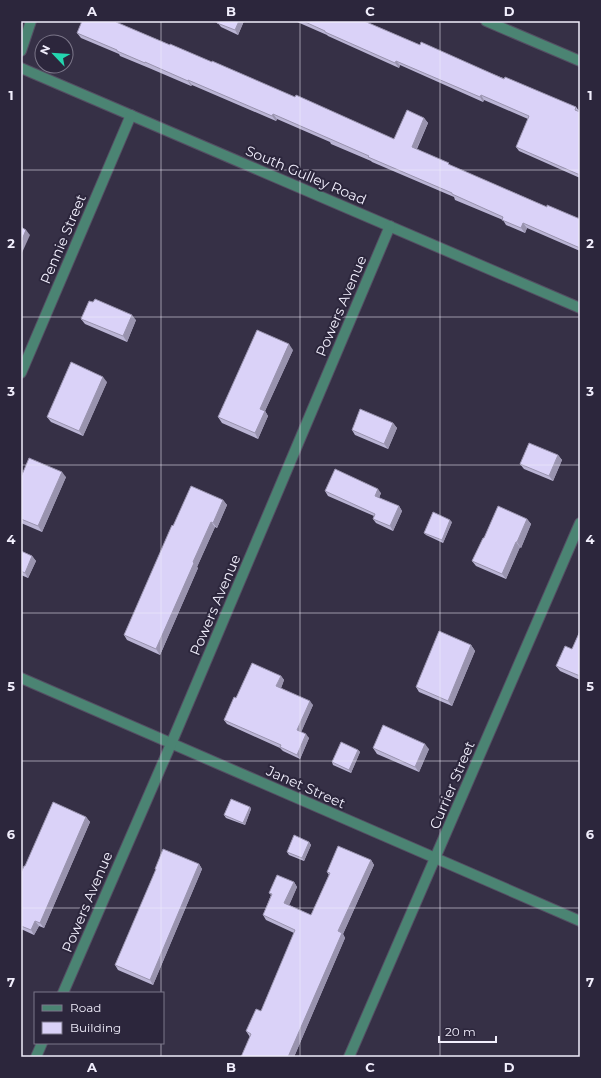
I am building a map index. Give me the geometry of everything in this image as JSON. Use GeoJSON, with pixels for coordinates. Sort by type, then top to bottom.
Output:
{"type":"FeatureCollection","features":[{"type":"Feature","properties":{"kind":"street"},"geometry":{"type":"LineString","coordinates":[[21,51],[31,21]]}},
{"type":"Feature","properties":{"kind":"street"},"geometry":{"type":"LineString","coordinates":[[486,21],[580,61]]}},
{"type":"Feature","properties":{"kind":"street","name":"South Gulley Road"},"geometry":{"type":"LineString","coordinates":[[21,68],[580,308]]}},
{"type":"Feature","properties":{"kind":"street","name":"Pennie Street"},"geometry":{"type":"LineString","coordinates":[[21,373],[131,115]]}},
{"type":"Feature","properties":{"kind":"street","name":"Powers Avenue"},"geometry":{"type":"LineString","coordinates":[[63,992],[171,744],[390,226]]}},
{"type":"Feature","properties":{"kind":"street","name":"Currier Street"},"geometry":{"type":"LineString","coordinates":[[349,1057],[580,523]]}},
{"type":"Feature","properties":{"kind":"street","name":"Janet Street"},"geometry":{"type":"LineString","coordinates":[[21,678],[580,921]]}},
{"type":"Feature","properties":{"kind":"street"},"geometry":{"type":"LineString","coordinates":[[36,1057],[42,1044]]}},
{"type":"Feature","properties":{"kind":"building"},"geometry":{"type":"Polygon","coordinates":[[[82,21],[116,21],[295,97],[296,95],[394,139],[407,110],[424,118],[412,147],[547,207],[547,205],[580,219],[580,248],[523,223],[521,228],[502,220],[503,217],[452,193],[368,157],[369,156],[273,114],[272,116],[77,33],[82,21]]]}},
{"type":"Feature","properties":{"kind":"building"},"geometry":{"type":"Polygon","coordinates":[[[218,21],[239,21],[235,30],[217,23],[218,21]]]}},
{"type":"Feature","properties":{"kind":"building"},"geometry":{"type":"Polygon","coordinates":[[[303,21],[364,21],[420,45],[421,42],[504,79],[505,77],[576,107],[575,110],[580,112],[580,175],[516,147],[529,116],[396,61],[395,63],[303,21]]]}},
{"type":"Feature","properties":{"kind":"building"},"geometry":{"type":"Polygon","coordinates":[[[21,227],[26,230],[21,242],[21,227]]]}},
{"type":"Feature","properties":{"kind":"building"},"geometry":{"type":"Polygon","coordinates":[[[95,299],[132,315],[123,336],[81,319],[89,301],[93,302],[95,299]]]}},
{"type":"Feature","properties":{"kind":"building"},"geometry":{"type":"Polygon","coordinates":[[[257,330],[289,344],[260,409],[265,411],[255,433],[218,417],[257,330]]]}},
{"type":"Feature","properties":{"kind":"building"},"geometry":{"type":"Polygon","coordinates":[[[71,362],[103,377],[79,431],[47,417],[71,362]]]}},
{"type":"Feature","properties":{"kind":"building"},"geometry":{"type":"Polygon","coordinates":[[[360,409],[393,423],[384,444],[352,430],[360,409]]]}},
{"type":"Feature","properties":{"kind":"building"},"geometry":{"type":"Polygon","coordinates":[[[529,443],[558,455],[549,476],[520,464],[529,443]]]}},
{"type":"Feature","properties":{"kind":"building"},"geometry":{"type":"Polygon","coordinates":[[[29,458],[62,472],[38,526],[21,519],[21,477],[29,458]]]}},
{"type":"Feature","properties":{"kind":"building"},"geometry":{"type":"Polygon","coordinates":[[[335,469],[378,489],[375,496],[399,506],[390,526],[373,519],[375,514],[325,491],[335,469]]]}},
{"type":"Feature","properties":{"kind":"building"},"geometry":{"type":"Polygon","coordinates":[[[191,486],[223,500],[213,523],[211,522],[193,562],[194,563],[156,649],[124,635],[172,525],[173,526],[191,486]]]}},
{"type":"Feature","properties":{"kind":"building"},"geometry":{"type":"Polygon","coordinates":[[[498,506],[527,519],[502,574],[472,561],[498,506]]]}},
{"type":"Feature","properties":{"kind":"building"},"geometry":{"type":"Polygon","coordinates":[[[433,512],[450,520],[442,540],[424,533],[433,512]]]}},
{"type":"Feature","properties":{"kind":"building"},"geometry":{"type":"Polygon","coordinates":[[[21,551],[32,556],[25,573],[21,571],[21,551]]]}},
{"type":"Feature","properties":{"kind":"building"},"geometry":{"type":"Polygon","coordinates":[[[439,631],[471,645],[448,701],[416,687],[439,631]]]}},
{"type":"Feature","properties":{"kind":"building"},"geometry":{"type":"Polygon","coordinates":[[[580,631],[580,676],[556,666],[565,646],[572,649],[580,631]]]}},
{"type":"Feature","properties":{"kind":"building"},"geometry":{"type":"Polygon","coordinates":[[[252,663],[281,676],[276,686],[310,701],[297,730],[306,734],[297,755],[280,747],[281,745],[224,720],[252,663]]]}},
{"type":"Feature","properties":{"kind":"building"},"geometry":{"type":"Polygon","coordinates":[[[383,725],[425,744],[415,767],[373,748],[383,725]]]}},
{"type":"Feature","properties":{"kind":"building"},"geometry":{"type":"Polygon","coordinates":[[[341,742],[358,750],[349,770],[332,762],[341,742]]]}},
{"type":"Feature","properties":{"kind":"building"},"geometry":{"type":"Polygon","coordinates":[[[231,799],[250,807],[243,823],[224,815],[231,799]]]}},
{"type":"Feature","properties":{"kind":"building"},"geometry":{"type":"Polygon","coordinates":[[[53,802],[86,817],[40,923],[35,921],[31,930],[21,926],[21,873],[53,802]]]}},
{"type":"Feature","properties":{"kind":"building"},"geometry":{"type":"Polygon","coordinates":[[[294,835],[309,842],[302,858],[287,852],[294,835]]]}},
{"type":"Feature","properties":{"kind":"building"},"geometry":{"type":"Polygon","coordinates":[[[338,846],[371,860],[338,931],[342,933],[288,1057],[241,1057],[251,1034],[246,1031],[256,1009],[261,1011],[295,930],[263,915],[272,894],[269,893],[277,875],[294,882],[284,903],[311,915],[330,873],[327,872],[338,846]]]}},
{"type":"Feature","properties":{"kind":"building"},"geometry":{"type":"Polygon","coordinates":[[[163,849],[199,864],[150,980],[115,965],[163,849]]]}}]}
